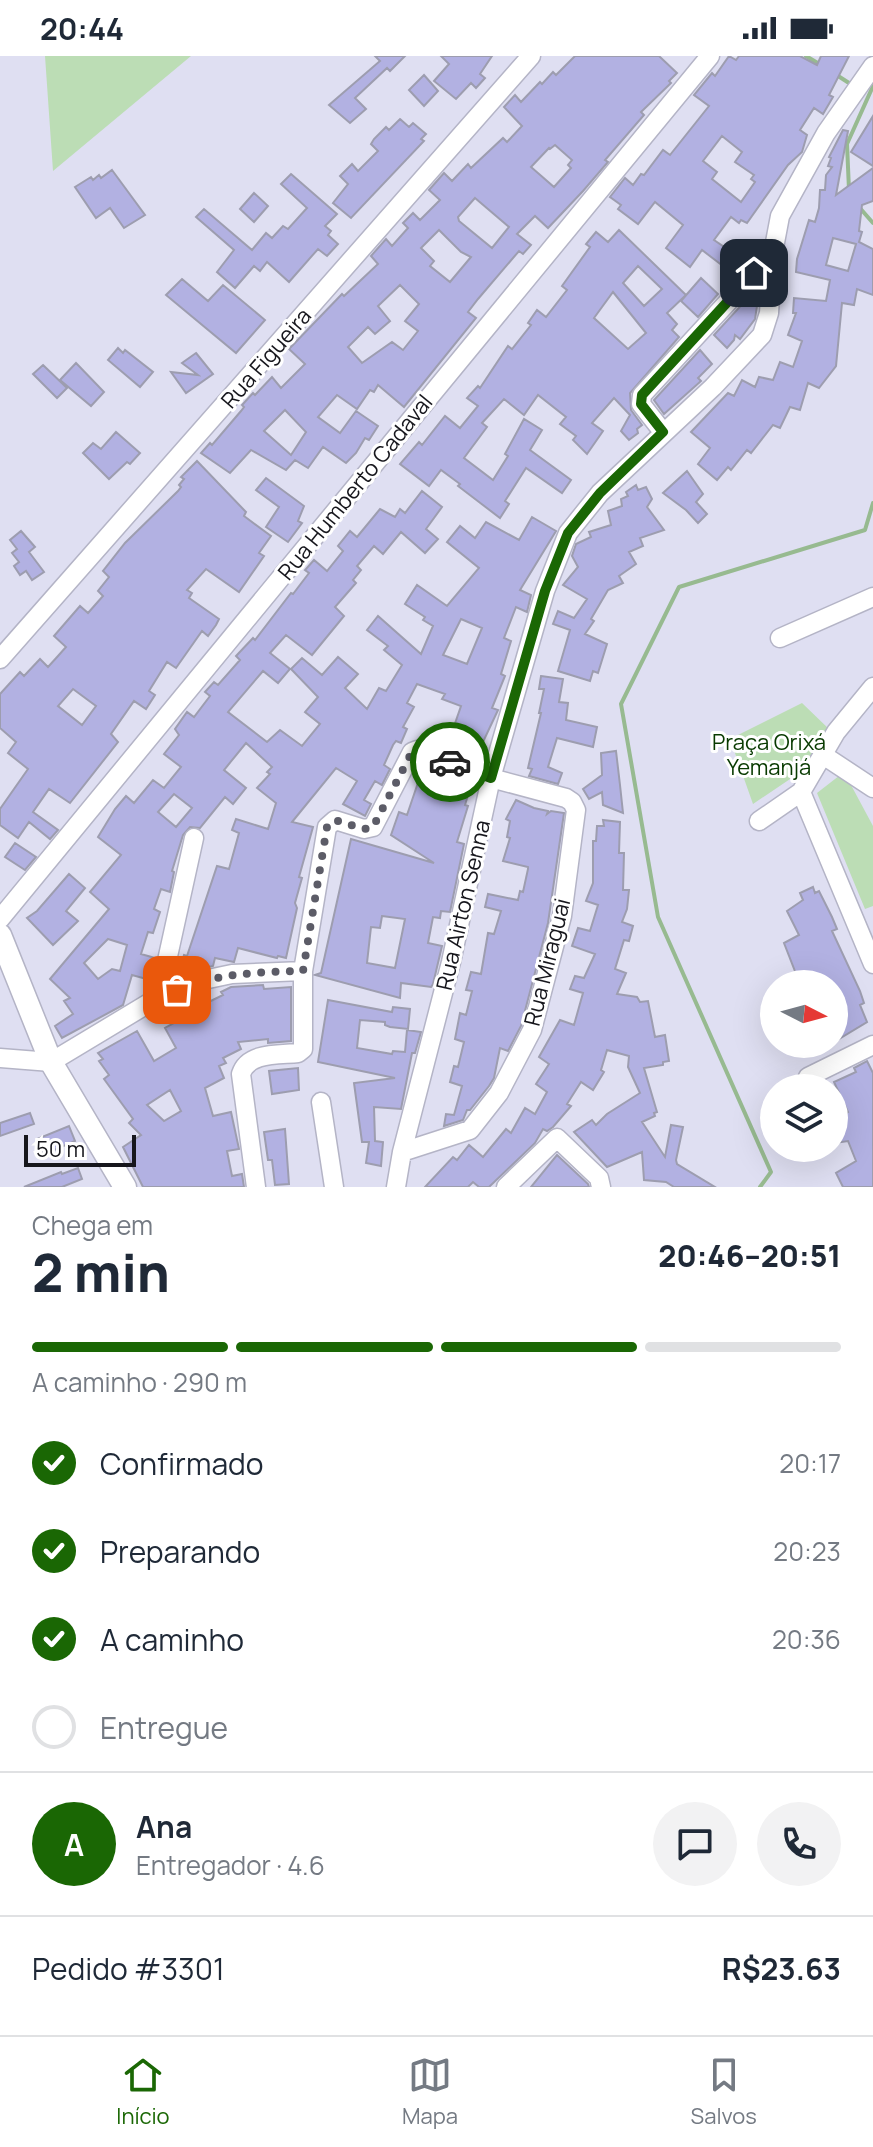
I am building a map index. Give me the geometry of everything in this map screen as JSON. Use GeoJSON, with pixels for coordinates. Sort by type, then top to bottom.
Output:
{"type":"FeatureCollection","features":[{"type":"Feature","properties":{"kind":"main road"},"geometry":{"type":"LineString","coordinates":[[0,935],[51,1062],[125,1187]]}},
{"type":"Feature","properties":{"kind":"street","name":"Rua Figueira"},"geometry":{"type":"LineString","coordinates":[[0,659],[531,56]]}},
{"type":"Feature","properties":{"kind":"street","name":"Rua Humberto Cadaval"},"geometry":{"type":"LineString","coordinates":[[0,919],[710,56]]}},
{"type":"Feature","properties":{"kind":"street","name":"Rua Airton Senna"},"geometry":{"type":"LineString","coordinates":[[396,1187],[402,1152],[451,962],[491,778],[545,591],[568,533],[600,493],[713,387],[762,335],[769,313],[773,253],[780,216],[826,133],[873,66]]}},
{"type":"Feature","properties":{"kind":"street"},"geometry":{"type":"LineString","coordinates":[[663,432],[641,404],[642,395],[773,253]]}},
{"type":"Feature","properties":{"kind":"street"},"geometry":{"type":"LineString","coordinates":[[780,638],[873,597]]}},
{"type":"Feature","properties":{"kind":"street"},"geometry":{"type":"LineString","coordinates":[[759,821],[801,792],[836,732],[873,687]]}},
{"type":"Feature","properties":{"kind":"street"},"geometry":{"type":"LineString","coordinates":[[256,1187],[241,1074],[244,1065],[253,1059],[298,1053],[303,1049],[303,971],[327,827],[335,820],[364,829],[373,827],[412,752],[417,750],[491,778]]}},
{"type":"Feature","properties":{"kind":"street"},"geometry":{"type":"LineString","coordinates":[[823,755],[873,788]]}},
{"type":"Feature","properties":{"kind":"street","name":"Rua Miraguai"},"geometry":{"type":"LineString","coordinates":[[402,1152],[470,1130],[499,1093],[532,1030],[562,916],[576,810],[572,802],[491,778]]}},
{"type":"Feature","properties":{"kind":"street"},"geometry":{"type":"LineString","coordinates":[[801,792],[873,964]]}},
{"type":"Feature","properties":{"kind":"street"},"geometry":{"type":"LineString","coordinates":[[159,997],[194,838]]}},
{"type":"Feature","properties":{"kind":"street"},"geometry":{"type":"LineString","coordinates":[[0,1058],[51,1062],[159,997],[194,982],[232,974],[303,971]]}},
{"type":"Feature","properties":{"kind":"street"},"geometry":{"type":"LineString","coordinates":[[814,1074],[873,1045]]}},
{"type":"Feature","properties":{"kind":"street"},"geometry":{"type":"LineString","coordinates":[[321,1102],[334,1187]]}},
{"type":"Feature","properties":{"kind":"street"},"geometry":{"type":"LineString","coordinates":[[506,1187],[557,1138],[599,1178],[601,1187]]}},
{"type":"Feature","properties":{"kind":"green space"},"geometry":{"type":"Polygon","coordinates":[[[45,56],[191,56],[53,171],[45,56]]]}},
{"type":"Feature","properties":{"kind":"green space","name":"Praça Orixá Yemanjá"},"geometry":{"type":"Polygon","coordinates":[[[802,703],[830,730],[796,775],[753,804],[730,739],[802,703]]]}},
{"type":"Feature","properties":{"kind":"green space"},"geometry":{"type":"Polygon","coordinates":[[[844,772],[873,826],[873,906],[865,909],[817,793],[844,772]]]}},
{"type":"Feature","properties":{"kind":"building"},"geometry":{"type":"Polygon","coordinates":[[[375,56],[405,56],[355,98],[366,109],[350,123],[329,105],[380,61],[375,56]]]}},
{"type":"Feature","properties":{"kind":"building"},"geometry":{"type":"Polygon","coordinates":[[[441,56],[492,56],[480,74],[485,78],[476,88],[471,83],[456,99],[434,81],[449,64],[441,56]]]}},
{"type":"Feature","properties":{"kind":"building"},"geometry":{"type":"Polygon","coordinates":[[[575,56],[659,56],[677,73],[641,112],[644,115],[605,160],[608,162],[548,228],[535,216],[517,234],[531,245],[523,254],[519,251],[478,299],[468,312],[476,318],[404,407],[378,385],[374,392],[370,390],[357,409],[337,395],[318,417],[340,433],[356,411],[378,426],[346,463],[323,447],[308,468],[295,460],[286,470],[251,450],[230,473],[201,453],[210,443],[212,445],[253,393],[255,395],[272,377],[281,388],[305,364],[289,349],[342,294],[344,296],[378,264],[371,256],[386,239],[392,246],[408,228],[403,223],[413,213],[420,220],[440,200],[429,190],[444,173],[452,181],[468,164],[471,168],[503,138],[507,142],[522,126],[504,107],[515,95],[521,102],[540,82],[542,84],[553,72],[556,75],[575,56]],[[555,145],[531,167],[554,187],[571,168],[568,165],[572,160],[555,145]],[[475,198],[458,217],[492,248],[509,227],[475,198]],[[439,230],[421,248],[434,261],[430,266],[450,282],[471,257],[461,252],[439,230]],[[400,285],[378,306],[390,321],[375,334],[368,327],[348,347],[362,363],[392,342],[403,350],[418,331],[405,321],[419,304],[400,285]],[[285,410],[264,431],[291,455],[306,432],[285,410]]]}},
{"type":"Feature","properties":{"kind":"building"},"geometry":{"type":"Polygon","coordinates":[[[729,56],[736,60],[739,56],[800,56],[817,65],[821,56],[849,56],[823,114],[814,108],[800,130],[807,135],[802,152],[788,165],[747,223],[741,220],[739,223],[731,217],[714,240],[748,263],[736,276],[702,250],[690,267],[666,248],[683,225],[655,202],[638,224],[618,209],[621,205],[610,197],[625,178],[633,185],[663,150],[670,155],[709,106],[694,95],[712,73],[715,76],[729,56]],[[722,136],[703,161],[717,172],[712,179],[741,202],[755,182],[751,179],[754,175],[735,162],[742,152],[722,136]]]}},
{"type":"Feature","properties":{"kind":"building"},"geometry":{"type":"Polygon","coordinates":[[[424,75],[438,91],[424,106],[409,90],[424,75]]]}},
{"type":"Feature","properties":{"kind":"building"},"geometry":{"type":"Polygon","coordinates":[[[873,116],[873,166],[851,152],[873,116]]]}},
{"type":"Feature","properties":{"kind":"building"},"geometry":{"type":"Polygon","coordinates":[[[400,119],[409,127],[413,123],[426,134],[421,139],[424,141],[351,218],[333,203],[348,184],[340,176],[352,164],[358,171],[378,151],[371,144],[374,139],[400,119]]]}},
{"type":"Feature","properties":{"kind":"building"},"geometry":{"type":"Polygon","coordinates":[[[843,130],[848,131],[836,195],[873,168],[873,201],[862,205],[859,242],[873,249],[873,295],[857,289],[854,305],[842,303],[836,366],[819,388],[808,383],[800,410],[790,407],[780,428],[773,425],[751,453],[747,450],[731,470],[728,467],[717,480],[698,464],[710,448],[691,432],[728,393],[734,396],[742,380],[755,387],[759,377],[773,380],[780,362],[793,367],[802,341],[788,335],[796,313],[793,313],[794,298],[826,301],[830,280],[796,272],[809,220],[815,222],[820,190],[825,190],[826,175],[832,167],[828,166],[829,157],[843,130]],[[833,238],[826,265],[848,271],[856,244],[833,238]]]}},
{"type":"Feature","properties":{"kind":"building"},"geometry":{"type":"Polygon","coordinates":[[[112,170],[145,215],[124,228],[110,208],[96,218],[75,187],[91,177],[93,180],[99,175],[101,178],[112,170]]]}},
{"type":"Feature","properties":{"kind":"building"},"geometry":{"type":"Polygon","coordinates":[[[291,174],[337,214],[325,226],[331,231],[328,235],[338,244],[327,256],[318,249],[289,282],[267,262],[260,271],[254,266],[235,288],[217,272],[234,250],[196,217],[204,209],[252,250],[266,233],[272,238],[283,226],[288,229],[307,208],[281,184],[291,174]]]}},
{"type":"Feature","properties":{"kind":"building"},"geometry":{"type":"Polygon","coordinates":[[[254,193],[268,206],[254,222],[240,209],[254,193]]]}},
{"type":"Feature","properties":{"kind":"building"},"geometry":{"type":"Polygon","coordinates":[[[619,230],[686,295],[667,313],[677,324],[672,330],[679,337],[630,393],[631,410],[642,425],[637,429],[638,433],[629,440],[621,431],[630,415],[614,398],[592,423],[603,431],[587,454],[573,440],[576,436],[560,424],[566,417],[538,395],[524,415],[504,399],[482,423],[487,427],[464,458],[493,480],[508,456],[505,454],[524,419],[542,430],[530,450],[571,480],[562,493],[526,468],[505,501],[509,504],[500,518],[441,470],[429,486],[400,464],[419,442],[422,445],[445,416],[460,428],[478,406],[467,398],[478,386],[480,388],[508,346],[512,349],[531,325],[528,323],[537,310],[546,317],[567,290],[562,286],[590,247],[586,244],[596,232],[608,242],[619,230]],[[638,266],[623,283],[644,306],[662,289],[638,266]],[[613,292],[594,318],[628,349],[646,333],[613,292]]]}},
{"type":"Feature","properties":{"kind":"building"},"geometry":{"type":"Polygon","coordinates":[[[701,278],[718,294],[698,317],[681,301],[701,278]]]}},
{"type":"Feature","properties":{"kind":"building"},"geometry":{"type":"Polygon","coordinates":[[[182,279],[208,301],[223,285],[265,320],[236,353],[166,295],[182,279]]]}},
{"type":"Feature","properties":{"kind":"building"},"geometry":{"type":"Polygon","coordinates":[[[747,299],[757,306],[755,319],[740,339],[735,335],[727,348],[714,335],[747,299]]]}},
{"type":"Feature","properties":{"kind":"building"},"geometry":{"type":"Polygon","coordinates":[[[118,348],[153,372],[140,387],[108,360],[118,348]]]}},
{"type":"Feature","properties":{"kind":"building"},"geometry":{"type":"Polygon","coordinates":[[[700,350],[712,364],[698,378],[701,381],[664,414],[654,400],[700,350]]]}},
{"type":"Feature","properties":{"kind":"building"},"geometry":{"type":"Polygon","coordinates":[[[196,353],[213,374],[186,393],[171,372],[198,375],[182,363],[196,353]]]}},
{"type":"Feature","properties":{"kind":"building"},"geometry":{"type":"Polygon","coordinates":[[[76,363],[104,392],[91,406],[60,380],[76,363]]]}},
{"type":"Feature","properties":{"kind":"building"},"geometry":{"type":"Polygon","coordinates":[[[43,365],[67,388],[57,398],[33,374],[43,365]]]}},
{"type":"Feature","properties":{"kind":"building"},"geometry":{"type":"Polygon","coordinates":[[[116,432],[140,453],[109,479],[83,453],[93,443],[101,449],[116,432]]]}},
{"type":"Feature","properties":{"kind":"building"},"geometry":{"type":"Polygon","coordinates":[[[197,461],[246,512],[244,516],[271,536],[259,553],[264,556],[239,592],[206,569],[187,590],[192,593],[189,598],[219,619],[216,625],[208,636],[202,631],[176,668],[167,662],[149,691],[155,695],[146,709],[134,701],[111,734],[118,742],[70,803],[49,789],[33,812],[58,830],[50,839],[29,822],[18,838],[0,825],[0,809],[28,769],[8,753],[16,742],[0,728],[0,694],[20,672],[24,676],[40,659],[48,667],[66,647],[54,636],[80,606],[88,613],[103,596],[98,591],[109,577],[103,571],[125,543],[178,491],[184,479],[181,477],[197,461]],[[73,689],[58,706],[82,725],[96,706],[73,689]]]}},
{"type":"Feature","properties":{"kind":"building"},"geometry":{"type":"Polygon","coordinates":[[[687,471],[703,494],[696,502],[707,514],[698,523],[663,493],[687,471]]]}},
{"type":"Feature","properties":{"kind":"building"},"geometry":{"type":"Polygon","coordinates":[[[266,478],[304,506],[298,521],[302,523],[288,542],[266,527],[279,507],[256,490],[266,478]]]}},
{"type":"Feature","properties":{"kind":"building"},"geometry":{"type":"Polygon","coordinates":[[[636,485],[638,490],[646,487],[652,499],[647,507],[664,530],[640,538],[643,546],[629,552],[636,564],[619,576],[623,583],[608,590],[591,619],[594,621],[585,634],[607,644],[598,673],[593,671],[590,681],[558,671],[570,630],[553,624],[558,611],[574,618],[587,599],[563,585],[578,567],[572,556],[576,544],[591,537],[589,532],[611,525],[608,511],[622,506],[621,499],[628,496],[626,492],[636,485]]]}},
{"type":"Feature","properties":{"kind":"building"},"geometry":{"type":"Polygon","coordinates":[[[422,491],[442,507],[426,529],[438,539],[425,553],[401,532],[383,554],[374,546],[357,566],[361,570],[353,580],[356,583],[335,607],[344,616],[312,655],[286,635],[270,653],[290,669],[278,683],[263,671],[228,712],[267,742],[280,730],[302,746],[320,724],[305,712],[318,697],[291,669],[302,658],[322,675],[338,657],[358,674],[345,688],[367,709],[379,688],[386,691],[402,665],[384,650],[388,646],[367,630],[378,616],[421,654],[433,626],[405,604],[417,585],[447,606],[479,568],[447,542],[460,526],[475,538],[486,522],[519,540],[532,517],[556,531],[520,590],[531,595],[527,612],[516,607],[504,638],[511,641],[501,674],[505,676],[492,708],[498,710],[475,759],[442,747],[449,731],[452,732],[461,706],[442,699],[445,694],[417,684],[407,703],[414,707],[403,727],[407,729],[401,743],[396,741],[393,745],[384,765],[390,769],[382,785],[375,781],[364,800],[371,804],[365,816],[343,804],[357,781],[336,768],[292,822],[313,827],[299,877],[302,878],[286,958],[238,948],[234,962],[215,958],[213,966],[190,971],[180,969],[217,866],[229,869],[239,833],[232,830],[236,819],[268,829],[276,803],[257,788],[270,774],[267,772],[272,767],[246,743],[224,770],[246,788],[233,804],[225,797],[200,828],[190,827],[183,835],[172,871],[170,892],[161,889],[154,909],[160,912],[153,933],[148,932],[141,954],[155,958],[150,980],[132,975],[123,1005],[62,1038],[55,1026],[73,1014],[64,1001],[70,998],[50,979],[109,909],[90,892],[121,855],[98,837],[115,809],[126,796],[134,803],[153,780],[164,788],[181,767],[164,754],[179,735],[175,729],[187,712],[194,717],[210,696],[205,692],[214,682],[218,685],[240,660],[236,656],[253,638],[255,640],[293,594],[309,573],[305,570],[314,560],[327,571],[343,551],[338,546],[350,531],[357,537],[380,509],[395,517],[400,509],[405,513],[422,491]],[[461,619],[443,655],[467,664],[482,628],[461,619]],[[174,794],[158,812],[176,827],[192,808],[174,794]],[[108,939],[84,963],[98,979],[112,969],[120,971],[127,945],[108,939]]]}},
{"type":"Feature","properties":{"kind":"building"},"geometry":{"type":"Polygon","coordinates":[[[21,531],[35,547],[29,552],[44,572],[32,580],[26,571],[20,575],[14,566],[19,562],[12,553],[17,549],[10,540],[21,531]]]}},
{"type":"Feature","properties":{"kind":"building"},"geometry":{"type":"Polygon","coordinates":[[[541,676],[563,679],[559,702],[568,703],[566,720],[597,727],[593,747],[557,738],[548,767],[562,773],[558,784],[529,776],[544,689],[539,689],[541,676]]]}},
{"type":"Feature","properties":{"kind":"building"},"geometry":{"type":"Polygon","coordinates":[[[616,751],[623,813],[603,805],[602,792],[589,799],[583,789],[602,775],[601,753],[616,751]]]}},
{"type":"Feature","properties":{"kind":"building"},"geometry":{"type":"Polygon","coordinates":[[[422,771],[452,778],[449,785],[469,792],[457,842],[464,844],[450,912],[441,911],[440,918],[433,917],[428,943],[442,946],[433,984],[431,987],[401,983],[400,998],[315,975],[321,973],[351,839],[434,863],[391,835],[399,812],[407,815],[422,771]],[[382,916],[380,928],[371,927],[367,963],[395,968],[405,919],[382,916]]]}},
{"type":"Feature","properties":{"kind":"building"},"geometry":{"type":"Polygon","coordinates":[[[516,800],[548,811],[547,814],[551,811],[564,813],[548,923],[521,1026],[508,1051],[500,1048],[494,1078],[467,1110],[463,1120],[444,1126],[446,1114],[454,1115],[462,1086],[450,1082],[454,1066],[458,1067],[464,1042],[455,1039],[460,1013],[466,1015],[472,991],[466,990],[471,972],[481,974],[488,933],[494,934],[501,911],[485,907],[488,894],[518,900],[520,891],[523,892],[528,867],[503,861],[510,838],[507,837],[510,821],[506,819],[516,800]]]}},
{"type":"Feature","properties":{"kind":"building"},"geometry":{"type":"Polygon","coordinates":[[[603,820],[620,822],[619,853],[624,853],[623,890],[629,890],[622,922],[633,926],[629,941],[624,940],[615,969],[626,973],[617,994],[637,997],[640,1002],[648,1001],[655,1037],[665,1035],[669,1061],[644,1068],[657,1112],[642,1122],[665,1157],[671,1125],[683,1127],[677,1164],[715,1187],[674,1187],[666,1182],[644,1180],[642,1152],[607,1167],[574,1132],[592,1120],[596,1125],[607,1114],[640,1093],[628,1067],[629,1056],[607,1050],[601,1070],[604,1072],[593,1090],[581,1082],[567,1104],[571,1106],[553,1127],[547,1131],[543,1129],[535,1143],[489,1187],[479,1187],[473,1182],[468,1187],[425,1187],[453,1157],[457,1160],[469,1145],[483,1157],[506,1129],[511,1133],[525,1108],[535,1114],[547,1092],[536,1084],[549,1064],[539,1057],[560,1020],[574,1025],[583,993],[570,989],[575,976],[584,978],[595,954],[572,946],[578,928],[590,931],[598,905],[586,901],[593,883],[593,841],[596,841],[597,826],[604,826],[603,820]]]}},
{"type":"Feature","properties":{"kind":"building"},"geometry":{"type":"Polygon","coordinates":[[[15,843],[36,857],[25,870],[5,857],[15,843]]]}},
{"type":"Feature","properties":{"kind":"building"},"geometry":{"type":"Polygon","coordinates":[[[69,874],[85,888],[66,911],[78,921],[53,945],[27,918],[37,911],[69,874]]]}},
{"type":"Feature","properties":{"kind":"building"},"geometry":{"type":"Polygon","coordinates":[[[813,887],[815,893],[819,891],[837,929],[832,931],[860,991],[864,1003],[860,1005],[867,1022],[848,1034],[848,970],[795,970],[784,943],[799,935],[787,911],[803,900],[800,893],[813,887]]]}},
{"type":"Feature","properties":{"kind":"building"},"geometry":{"type":"Polygon","coordinates":[[[231,987],[291,987],[291,1041],[268,1043],[268,1039],[238,1042],[241,1049],[223,1058],[226,1063],[219,1066],[224,1078],[205,1088],[213,1116],[231,1112],[239,1149],[227,1151],[232,1176],[242,1174],[244,1187],[143,1187],[123,1147],[141,1135],[129,1123],[133,1119],[104,1079],[109,1075],[99,1061],[103,1059],[98,1053],[137,1031],[154,1061],[176,1048],[165,1028],[183,1018],[182,1015],[223,995],[221,992],[231,987]],[[170,1090],[147,1105],[164,1121],[181,1111],[170,1090]]]}},
{"type":"Feature","properties":{"kind":"building"},"geometry":{"type":"Polygon","coordinates":[[[328,1000],[392,1012],[393,1007],[410,1009],[408,1029],[390,1027],[385,1022],[360,1020],[357,1048],[392,1054],[393,1051],[405,1052],[407,1030],[421,1032],[415,1053],[412,1053],[401,1109],[374,1107],[375,1141],[383,1142],[381,1166],[366,1163],[369,1142],[362,1142],[354,1083],[395,1078],[318,1062],[328,1000]]]}},
{"type":"Feature","properties":{"kind":"building"},"geometry":{"type":"Polygon","coordinates":[[[867,1061],[873,1073],[873,1187],[843,1187],[836,1173],[856,1161],[848,1141],[848,1076],[856,1072],[854,1068],[867,1061]]]}},
{"type":"Feature","properties":{"kind":"building"},"geometry":{"type":"Polygon","coordinates":[[[298,1068],[299,1090],[272,1094],[269,1071],[298,1068]]]}},
{"type":"Feature","properties":{"kind":"building"},"geometry":{"type":"Polygon","coordinates":[[[30,1113],[34,1124],[0,1136],[0,1123],[30,1113]]]}},
{"type":"Feature","properties":{"kind":"building"},"geometry":{"type":"Polygon","coordinates":[[[69,1126],[75,1141],[43,1155],[37,1139],[69,1126]]]}},
{"type":"Feature","properties":{"kind":"building"},"geometry":{"type":"Polygon","coordinates":[[[285,1129],[289,1184],[275,1185],[264,1132],[285,1129]]]}},
{"type":"Feature","properties":{"kind":"building"},"geometry":{"type":"Polygon","coordinates":[[[557,1155],[588,1184],[589,1187],[531,1187],[557,1155]]]}},
{"type":"Feature","properties":{"kind":"building"},"geometry":{"type":"Polygon","coordinates":[[[78,1168],[82,1179],[62,1187],[24,1187],[61,1172],[78,1168]]]}},
{"type":"Feature","properties":{"kind":"waterway"},"geometry":{"type":"LineString","coordinates":[[806,56],[821,65]]}},
{"type":"Feature","properties":{"kind":"waterway"},"geometry":{"type":"LineString","coordinates":[[835,74],[849,83]]}},
{"type":"Feature","properties":{"kind":"waterway"},"geometry":{"type":"LineString","coordinates":[[849,190],[847,144],[873,86]]}},
{"type":"Feature","properties":{"kind":"waterway"},"geometry":{"type":"LineString","coordinates":[[859,207],[873,223]]}},
{"type":"Feature","properties":{"kind":"waterway"},"geometry":{"type":"LineString","coordinates":[[760,1187],[771,1172],[658,917],[621,704],[679,587],[865,530],[873,503]]}},
{"type":"Feature","properties":{"kind":"way so far"},"geometry":{"type":"LineString","coordinates":[[177,990],[194,982],[232,974],[303,971],[330,822],[335,820],[364,829],[373,827],[412,752],[417,750],[450,762]]}},
{"type":"Feature","properties":{"kind":"route"},"geometry":{"type":"LineString","coordinates":[[450,762],[491,778],[545,591],[568,533],[600,493],[663,432],[641,404],[642,395],[754,273]]}}]}
